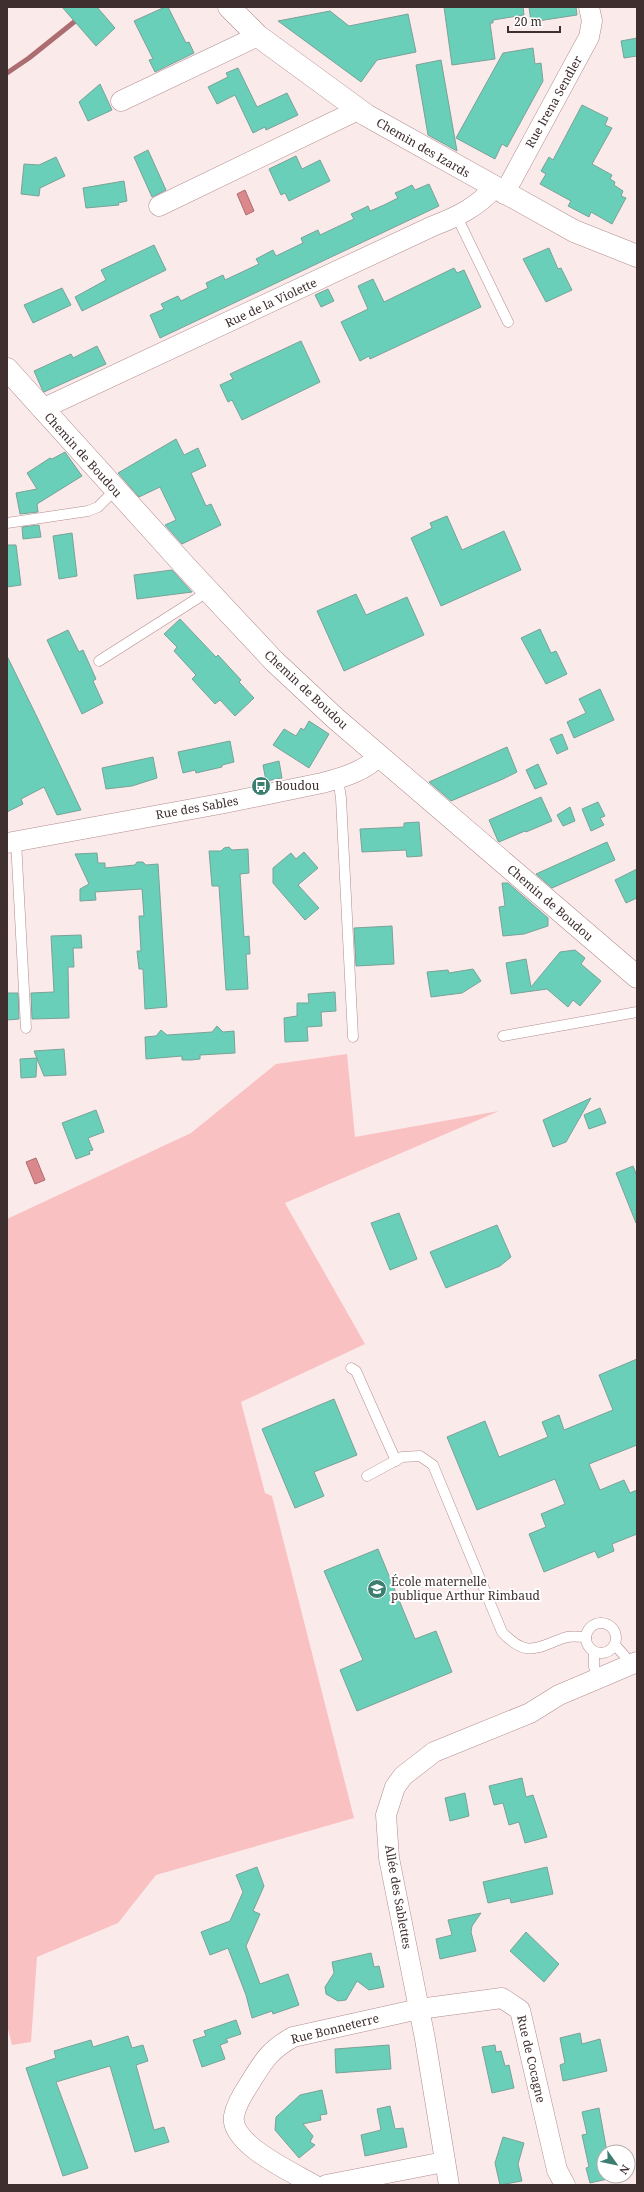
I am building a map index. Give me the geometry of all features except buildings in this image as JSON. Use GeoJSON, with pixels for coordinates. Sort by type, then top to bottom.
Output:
{"type":"FeatureCollection","features":[{"type":"Feature","properties":{"kind":"street","name":"Chemin des Izards"},"geometry":{"type":"LineString","coordinates":[[230,7],[258,36],[358,110],[499,191],[574,231],[637,256]]}},
{"type":"Feature","properties":{"kind":"street","name":"Rue Irena Sendler"},"geometry":{"type":"LineString","coordinates":[[499,191],[589,37],[592,21],[589,7]]}},
{"type":"Feature","properties":{"kind":"street"},"geometry":{"type":"LineString","coordinates":[[121,101],[258,36]]}},
{"type":"Feature","properties":{"kind":"street"},"geometry":{"type":"LineString","coordinates":[[159,206],[358,110]]}},
{"type":"Feature","properties":{"kind":"street","name":"Rue de la Violette"},"geometry":{"type":"LineString","coordinates":[[42,409],[433,226],[457,217],[499,191]]}},
{"type":"Feature","properties":{"kind":"street","name":"Chemin de Boudou"},"geometry":{"type":"LineString","coordinates":[[7,369],[206,590],[274,661],[335,718],[380,755],[637,977]]}},
{"type":"Feature","properties":{"kind":"street","name":"Rue des Sables"},"geometry":{"type":"LineString","coordinates":[[11,842],[225,803],[338,779],[374,762],[380,755]]}},
{"type":"Feature","properties":{"kind":"street","name":"Allée des Sablettes"},"geometry":{"type":"LineString","coordinates":[[449,2185],[419,2009],[389,1858],[386,1815],[394,1787],[403,1776],[434,1752],[530,1712],[559,1695],[634,1662]]}},
{"type":"Feature","properties":{"kind":"street","name":"Rue de Cocagne"},"geometry":{"type":"LineString","coordinates":[[419,2009],[502,1998],[520,2010],[557,2170],[565,2185]]}},
{"type":"Feature","properties":{"kind":"street","name":"Rue Bonneterre"},"geometry":{"type":"LineString","coordinates":[[314,2185],[253,2149],[242,2138],[236,2130],[233,2117],[238,2103],[267,2055],[277,2046],[293,2037],[419,2009]]}},
{"type":"Feature","properties":{"kind":"street"},"geometry":{"type":"LineString","coordinates":[[326,2185],[444,2162]]}},
{"type":"Feature","properties":{"kind":"lane"},"geometry":{"type":"LineString","coordinates":[[457,217],[508,322]]}},
{"type":"Feature","properties":{"kind":"lane"},"geometry":{"type":"LineString","coordinates":[[7,522],[88,511],[98,507],[115,490]]}},
{"type":"Feature","properties":{"kind":"lane"},"geometry":{"type":"LineString","coordinates":[[99,661],[198,598],[206,590]]}},
{"type":"Feature","properties":{"kind":"lane"},"geometry":{"type":"LineString","coordinates":[[338,779],[341,798],[353,1037]]}},
{"type":"Feature","properties":{"kind":"lane"},"geometry":{"type":"LineString","coordinates":[[11,842],[26,1028]]}},
{"type":"Feature","properties":{"kind":"lane"},"geometry":{"type":"LineString","coordinates":[[503,1036],[637,1012]]}},
{"type":"Feature","properties":{"kind":"lane"},"geometry":{"type":"LineString","coordinates":[[351,1368],[356,1371],[396,1461]]}},
{"type":"Feature","properties":{"kind":"lane"},"geometry":{"type":"LineString","coordinates":[[367,1476],[402,1457],[420,1456],[433,1466],[502,1632],[511,1642],[523,1648],[538,1649],[569,1637],[586,1637]]}},
{"type":"Feature","properties":{"kind":"lane"},"geometry":{"type":"LineString","coordinates":[[594,1652],[606,1653],[615,1645],[616,1633],[608,1624],[596,1623],[591,1626],[586,1637],[586,1643],[594,1652],[594,1667],[599,1678]]}},
{"type":"Feature","properties":{"kind":"lane"},"geometry":{"type":"LineString","coordinates":[[615,1645],[634,1662]]}},
{"type":"Feature","properties":{"kind":"shaded area"},"geometry":{"type":"Polygon","coordinates":[[[245,190],[254,211],[246,215],[237,194],[245,190]]]}},
{"type":"Feature","properties":{"kind":"shaded area"},"geometry":{"type":"Polygon","coordinates":[[[347,1054],[355,1137],[499,1111],[285,1203],[365,1344],[241,1402],[265,1493],[272,1496],[354,1818],[156,1875],[118,1923],[37,1957],[31,2042],[12,2045],[7,2025],[7,1219],[191,1133],[276,1064],[347,1054]]]}},
{"type":"Feature","properties":{"kind":"shaded area"},"geometry":{"type":"Polygon","coordinates":[[[36,1158],[45,1180],[35,1184],[26,1162],[36,1158]]]}},
{"type":"Feature","properties":{"kind":"waterway"},"geometry":{"type":"LineString","coordinates":[[7,73],[29,58],[79,18]]}},
{"type":"Feature","properties":{"kind":"place","name":"Boudou"},"geometry":{"type":"Point","coordinates":[261,786]}},
{"type":"Feature","properties":{"kind":"place","name":"École maternelle publique Arthur Rimbaud"},"geometry":{"type":"Point","coordinates":[377,1589]}}]}
